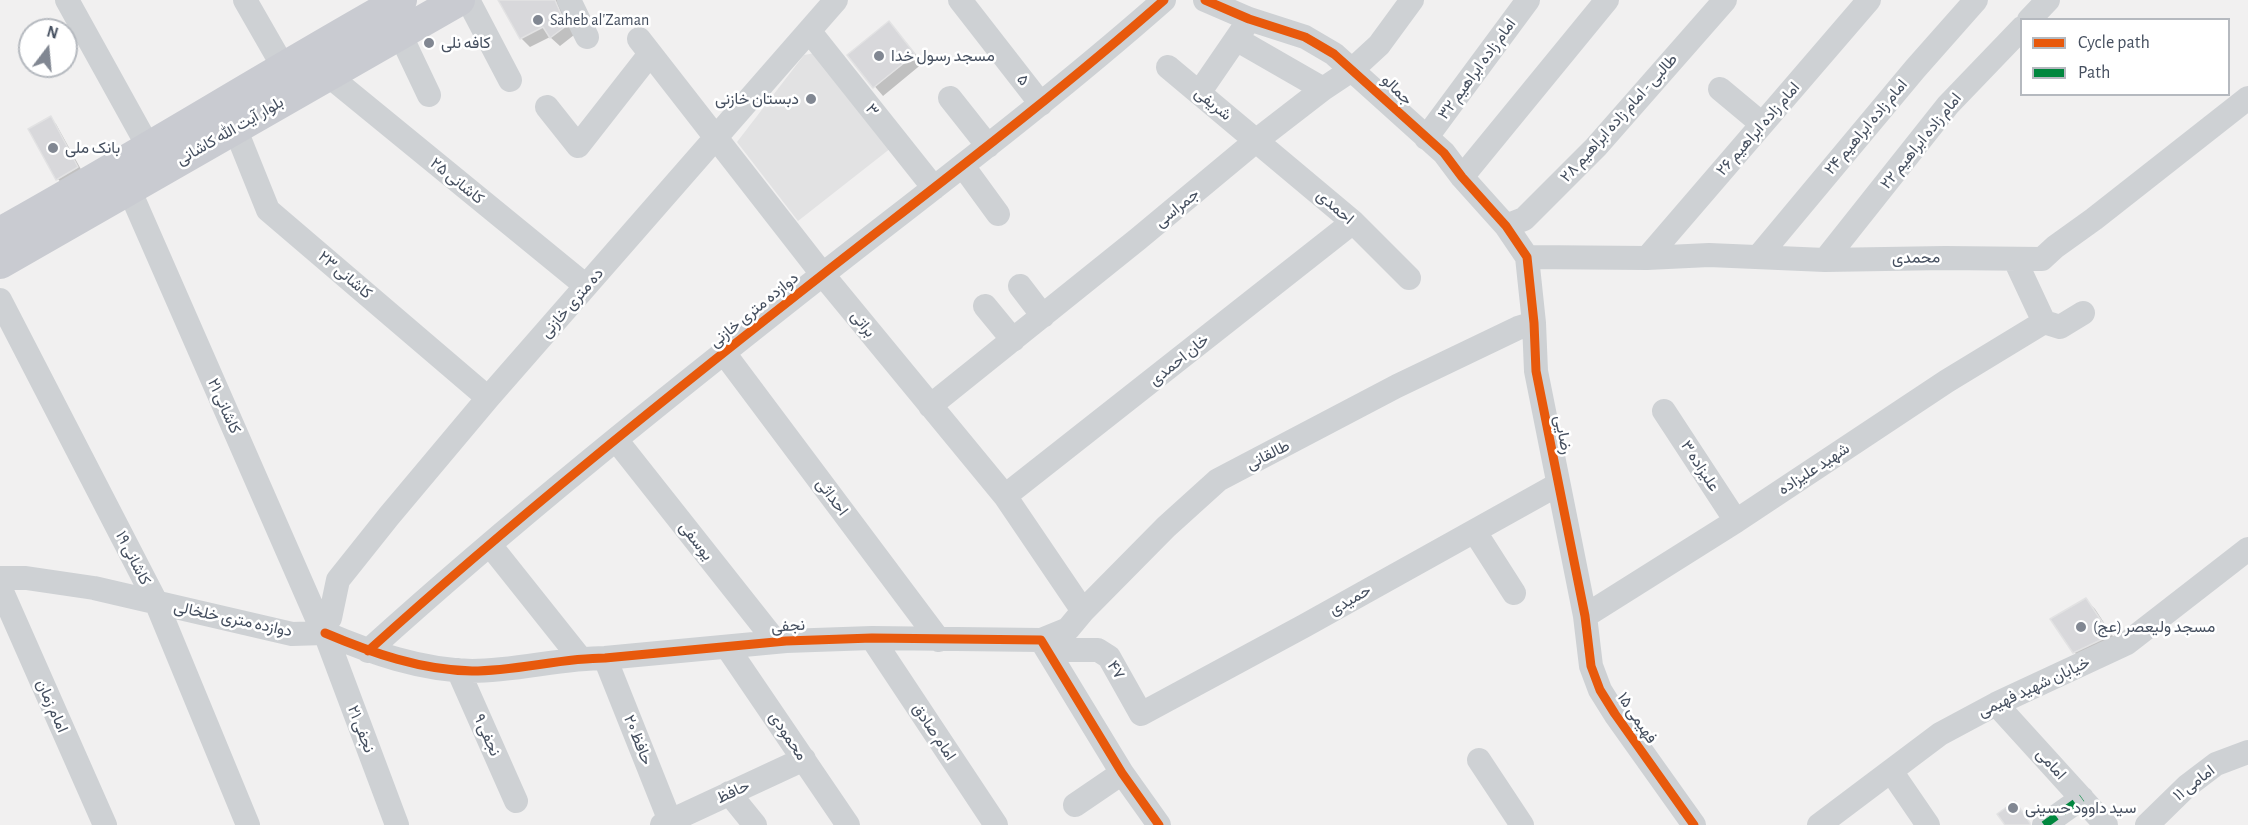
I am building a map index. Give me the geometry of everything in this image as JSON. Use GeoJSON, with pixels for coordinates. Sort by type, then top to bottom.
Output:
{"type":"FeatureCollection","features":[{"type":"Feature","properties":{"kind":"main road","name":"بلوار آیت الله کاشانی"},"geometry":{"type":"LineString","coordinates":[[3,224],[149,148],[400,0]]}},
{"type":"Feature","properties":{"kind":"main road","name":"بلوار آیت الله کاشانی"},"geometry":{"type":"LineString","coordinates":[[0,263],[459,0]]}},
{"type":"Feature","properties":{"kind":"street"},"geometry":{"type":"LineString","coordinates":[[67,0],[149,148]]}},
{"type":"Feature","properties":{"kind":"street"},"geometry":{"type":"LineString","coordinates":[[245,0],[284,68]]}},
{"type":"Feature","properties":{"kind":"street"},"geometry":{"type":"LineString","coordinates":[[468,0],[510,80]]}},
{"type":"Feature","properties":{"kind":"street"},"geometry":{"type":"LineString","coordinates":[[568,0],[587,38]]}},
{"type":"Feature","properties":{"kind":"street","name":"۵"},"geometry":{"type":"LineString","coordinates":[[960,0],[1041,104]]}},
{"type":"Feature","properties":{"kind":"street","name":"دوازده متری خازنی"},"geometry":{"type":"LineString","coordinates":[[368,651],[490,545],[616,441],[724,353],[1041,104],[1164,0]]}},
{"type":"Feature","properties":{"kind":"street","name":"جمالو"},"geometry":{"type":"LineString","coordinates":[[1205,0],[1249,19],[1305,37],[1335,54],[1444,153],[1462,177],[1506,226],[1527,256]]}},
{"type":"Feature","properties":{"kind":"street","name":"جمراسی"},"geometry":{"type":"LineString","coordinates":[[930,406],[1257,140],[1353,69],[1379,45],[1412,0]]}},
{"type":"Feature","properties":{"kind":"street","name":"امام زاده ابراهیم ۳۲"},"geometry":{"type":"LineString","coordinates":[[1426,138],[1528,0]]}},
{"type":"Feature","properties":{"kind":"street"},"geometry":{"type":"LineString","coordinates":[[1462,177],[1607,0]]}},
{"type":"Feature","properties":{"kind":"street","name":"طالبی - امام زاده ابراهیم ۲۸"},"geometry":{"type":"LineString","coordinates":[[1506,226],[1524,219],[1596,147],[1725,0]]}},
{"type":"Feature","properties":{"kind":"street","name":"امام زاده ابراهیم ۲۶"},"geometry":{"type":"LineString","coordinates":[[1647,258],[1869,0]]}},
{"type":"Feature","properties":{"kind":"street","name":"امام زاده ابراهیم ۲۴"},"geometry":{"type":"LineString","coordinates":[[1759,256],[1915,69],[1976,0]]}},
{"type":"Feature","properties":{"kind":"street"},"geometry":{"type":"LineString","coordinates":[[2031,18],[2048,0]]}},
{"type":"Feature","properties":{"kind":"street","name":"ده متری خازنی"},"geometry":{"type":"LineString","coordinates":[[325,628],[338,580],[488,398],[715,139],[820,12]]}},
{"type":"Feature","properties":{"kind":"street","name":"۳"},"geometry":{"type":"LineString","coordinates":[[820,12],[934,188]]}},
{"type":"Feature","properties":{"kind":"street"},"geometry":{"type":"LineString","coordinates":[[1199,93],[1249,19]]}},
{"type":"Feature","properties":{"kind":"street","name":"امام زاده ابراهیم ۲۲"},"geometry":{"type":"LineString","coordinates":[[1826,260],[1948,105],[2020,30]]}},
{"type":"Feature","properties":{"kind":"street"},"geometry":{"type":"LineString","coordinates":[[400,33],[429,95]]}},
{"type":"Feature","properties":{"kind":"street"},"geometry":{"type":"LineString","coordinates":[[1236,39],[1323,89]]}},
{"type":"Feature","properties":{"kind":"street","name":"براتی"},"geometry":{"type":"LineString","coordinates":[[547,107],[578,146],[645,47],[823,275],[1005,496],[1083,611]]}},
{"type":"Feature","properties":{"kind":"street","name":"شریفی"},"geometry":{"type":"LineString","coordinates":[[1168,67],[1257,140]]}},
{"type":"Feature","properties":{"kind":"street","name":"کاشانی ۲۵"},"geometry":{"type":"LineString","coordinates":[[328,75],[586,286]]}},
{"type":"Feature","properties":{"kind":"street"},"geometry":{"type":"LineString","coordinates":[[1720,89],[1762,124]]}},
{"type":"Feature","properties":{"kind":"street"},"geometry":{"type":"LineString","coordinates":[[950,98],[988,146]]}},
{"type":"Feature","properties":{"kind":"street","name":"محمدی"},"geometry":{"type":"LineString","coordinates":[[1527,256],[1647,258],[1709,255],[1826,260],[2042,259],[2248,98]]}},
{"type":"Feature","properties":{"kind":"street","name":"کاشانی ۲۳"},"geometry":{"type":"LineString","coordinates":[[235,128],[268,210],[488,398]]}},
{"type":"Feature","properties":{"kind":"street","name":"احمدی"},"geometry":{"type":"LineString","coordinates":[[1257,140],[1353,222],[1409,278]]}},
{"type":"Feature","properties":{"kind":"street"},"geometry":{"type":"LineString","coordinates":[[963,165],[998,214]]}},
{"type":"Feature","properties":{"kind":"street","name":"کاشانی ۲۱"},"geometry":{"type":"LineString","coordinates":[[129,189],[325,628]]}},
{"type":"Feature","properties":{"kind":"street","name":"خان احمدی"},"geometry":{"type":"LineString","coordinates":[[1005,496],[1353,222]]}},
{"type":"Feature","properties":{"kind":"street","name":"رضایی"},"geometry":{"type":"LineString","coordinates":[[1527,256],[1536,371],[1585,616]]}},
{"type":"Feature","properties":{"kind":"street"},"geometry":{"type":"LineString","coordinates":[[2015,260],[2044,322],[2060,327],[2083,313]]}},
{"type":"Feature","properties":{"kind":"street"},"geometry":{"type":"LineString","coordinates":[[1020,286],[1043,316]]}},
{"type":"Feature","properties":{"kind":"street","name":"کاشانی ۱۹"},"geometry":{"type":"LineString","coordinates":[[0,300],[156,602],[248,825]]}},
{"type":"Feature","properties":{"kind":"street"},"geometry":{"type":"LineString","coordinates":[[985,306],[1012,340]]}},
{"type":"Feature","properties":{"kind":"street","name":"شهید علیزاده"},"geometry":{"type":"LineString","coordinates":[[1585,616],[1736,521],[1947,381],[2044,322]]}},
{"type":"Feature","properties":{"kind":"street","name":"طالقانی"},"geometry":{"type":"LineString","coordinates":[[1041,640],[1068,629],[1166,527],[1218,480],[1397,386],[1518,328],[1534,323]]}},
{"type":"Feature","properties":{"kind":"street","name":"احداثی"},"geometry":{"type":"LineString","coordinates":[[724,353],[939,640]]}},
{"type":"Feature","properties":{"kind":"street","name":"علیزاده ۳"},"geometry":{"type":"LineString","coordinates":[[1664,411],[1736,521]]}},
{"type":"Feature","properties":{"kind":"street","name":"یوسفی"},"geometry":{"type":"LineString","coordinates":[[616,441],[776,642]]}},
{"type":"Feature","properties":{"kind":"street","name":"حمیدی"},"geometry":{"type":"LineString","coordinates":[[1141,714],[1475,532],[1557,484]]}},
{"type":"Feature","properties":{"kind":"street"},"geometry":{"type":"LineString","coordinates":[[1475,532],[1514,593]]}},
{"type":"Feature","properties":{"kind":"street"},"geometry":{"type":"LineString","coordinates":[[490,545],[580,658]]}},
{"type":"Feature","properties":{"kind":"street","name":"خیابان شهید فهیمی"},"geometry":{"type":"LineString","coordinates":[[1819,825],[1940,734],[1996,704],[2127,643],[2248,549]]}},
{"type":"Feature","properties":{"kind":"street","name":"دوازده متری خلخالی"},"geometry":{"type":"LineString","coordinates":[[0,578],[26,578],[83,586],[292,634],[325,628]]}},
{"type":"Feature","properties":{"kind":"street","name":"امام زمان"},"geometry":{"type":"LineString","coordinates":[[0,587],[105,825]]}},
{"type":"Feature","properties":{"kind":"street","name":"فهیمی ۱۵"},"geometry":{"type":"LineString","coordinates":[[1585,616],[1592,666],[1600,690],[1694,825]]}},
{"type":"Feature","properties":{"kind":"street","name":"نجفی"},"geometry":{"type":"LineString","coordinates":[[325,628],[368,651],[437,668],[474,671],[580,658],[606,658],[776,642],[872,638],[1041,640]]}},
{"type":"Feature","properties":{"kind":"street","name":"نجفی ۲۱"},"geometry":{"type":"LineString","coordinates":[[325,628],[397,825]]}},
{"type":"Feature","properties":{"kind":"street","name":"امام صادق"},"geometry":{"type":"LineString","coordinates":[[872,638],[996,825]]}},
{"type":"Feature","properties":{"kind":"street"},"geometry":{"type":"LineString","coordinates":[[1041,640],[1122,773],[1158,825]]}},
{"type":"Feature","properties":{"kind":"street","name":"۴۷"},"geometry":{"type":"LineString","coordinates":[[1041,640],[1066,650],[1098,650],[1109,657],[1141,714]]}},
{"type":"Feature","properties":{"kind":"street","name":"محمودی"},"geometry":{"type":"LineString","coordinates":[[728,647],[848,825]]}},
{"type":"Feature","properties":{"kind":"street","name":"حافظ ۲۰"},"geometry":{"type":"LineString","coordinates":[[606,658],[677,821]]}},
{"type":"Feature","properties":{"kind":"street","name":"نجفی ۹"},"geometry":{"type":"LineString","coordinates":[[458,670],[516,801]]}},
{"type":"Feature","properties":{"kind":"street","name":"امامی"},"geometry":{"type":"LineString","coordinates":[[1996,704],[2106,825]]}},
{"type":"Feature","properties":{"kind":"street","name":"امامی ۱۱"},"geometry":{"type":"LineString","coordinates":[[2147,825],[2187,786],[2216,764],[2248,752]]}},
{"type":"Feature","properties":{"kind":"street","name":"حافظ"},"geometry":{"type":"LineString","coordinates":[[677,821],[729,793],[804,759]]}},
{"type":"Feature","properties":{"kind":"street"},"geometry":{"type":"LineString","coordinates":[[1479,760],[1522,825]]}},
{"type":"Feature","properties":{"kind":"street"},"geometry":{"type":"LineString","coordinates":[[1891,771],[1928,825]]}},
{"type":"Feature","properties":{"kind":"street"},"geometry":{"type":"LineString","coordinates":[[1075,805],[1122,773]]}},
{"type":"Feature","properties":{"kind":"street"},"geometry":{"type":"LineString","coordinates":[[729,793],[755,825]]}},
{"type":"Feature","properties":{"kind":"street"},"geometry":{"type":"LineString","coordinates":[[2044,825],[2082,798]]}},
{"type":"Feature","properties":{"kind":"shaded area","name":"دبستان خازنی"},"geometry":{"type":"Polygon","coordinates":[[[815,53],[891,148],[798,221],[737,142],[804,55],[815,53]]]}},
{"type":"Feature","properties":{"kind":"building","name":"Saheb al'Zaman"},"geometry":{"type":"Polygon","coordinates":[[[498,0],[555,0],[566,26],[550,38],[543,27],[520,39],[498,0]]]}},
{"type":"Feature","properties":{"kind":"building","name":"مسجد رسول خدا"},"geometry":{"type":"Polygon","coordinates":[[[889,21],[915,54],[873,88],[847,55],[889,21]]]}},
{"type":"Feature","properties":{"kind":"building","name":"بانک ملی"},"geometry":{"type":"Polygon","coordinates":[[[51,116],[78,167],[56,180],[28,129],[51,116]]]}},
{"type":"Feature","properties":{"kind":"building","name":"مسجد ولیعصر (عج)"},"geometry":{"type":"Polygon","coordinates":[[[2086,598],[2111,635],[2073,653],[2050,619],[2086,598]]]}},
{"type":"Feature","properties":{"kind":"building","name":"سید داوود حسینی"},"geometry":{"type":"Polygon","coordinates":[[[2015,801],[2030,825],[2005,825],[1997,814],[2015,801]]]}},
{"type":"Feature","properties":{"kind":"marked path"},"geometry":{"type":"LineString","coordinates":[[2044,825],[2082,798]]}},
{"type":"Feature","properties":{"kind":"cycle path"},"geometry":{"type":"LineString","coordinates":[[368,651],[479,554],[649,412],[1038,106],[1164,0]]}},
{"type":"Feature","properties":{"kind":"cycle path"},"geometry":{"type":"LineString","coordinates":[[1205,0],[1249,19],[1305,37],[1334,54],[1444,153],[1462,177],[1506,226],[1527,257],[1536,371],[1585,616],[1591,666],[1600,690],[1615,714],[1694,825]]}},
{"type":"Feature","properties":{"kind":"cycle path"},"geometry":{"type":"LineString","coordinates":[[325,633],[415,664],[472,671],[786,641],[872,638],[1041,640],[1122,773],[1159,825]]}},
{"type":"Feature","properties":{"kind":"place","name":"Saheb al'Zaman"},"geometry":{"type":"Point","coordinates":[538,20]}},
{"type":"Feature","properties":{"kind":"place","name":"کافه نلی"},"geometry":{"type":"Point","coordinates":[429,43]}},
{"type":"Feature","properties":{"kind":"place","name":"مسجد رسول خدا"},"geometry":{"type":"Point","coordinates":[879,56]}},
{"type":"Feature","properties":{"kind":"place","name":"دبستان خازنی"},"geometry":{"type":"Point","coordinates":[811,99]}},
{"type":"Feature","properties":{"kind":"place","name":"بانک ملی"},"geometry":{"type":"Point","coordinates":[53,148]}},
{"type":"Feature","properties":{"kind":"place","name":"مسجد ولیعصر (عج)"},"geometry":{"type":"Point","coordinates":[2081,627]}},
{"type":"Feature","properties":{"kind":"place","name":"سید داوود حسینی"},"geometry":{"type":"Point","coordinates":[2013,808]}}]}
